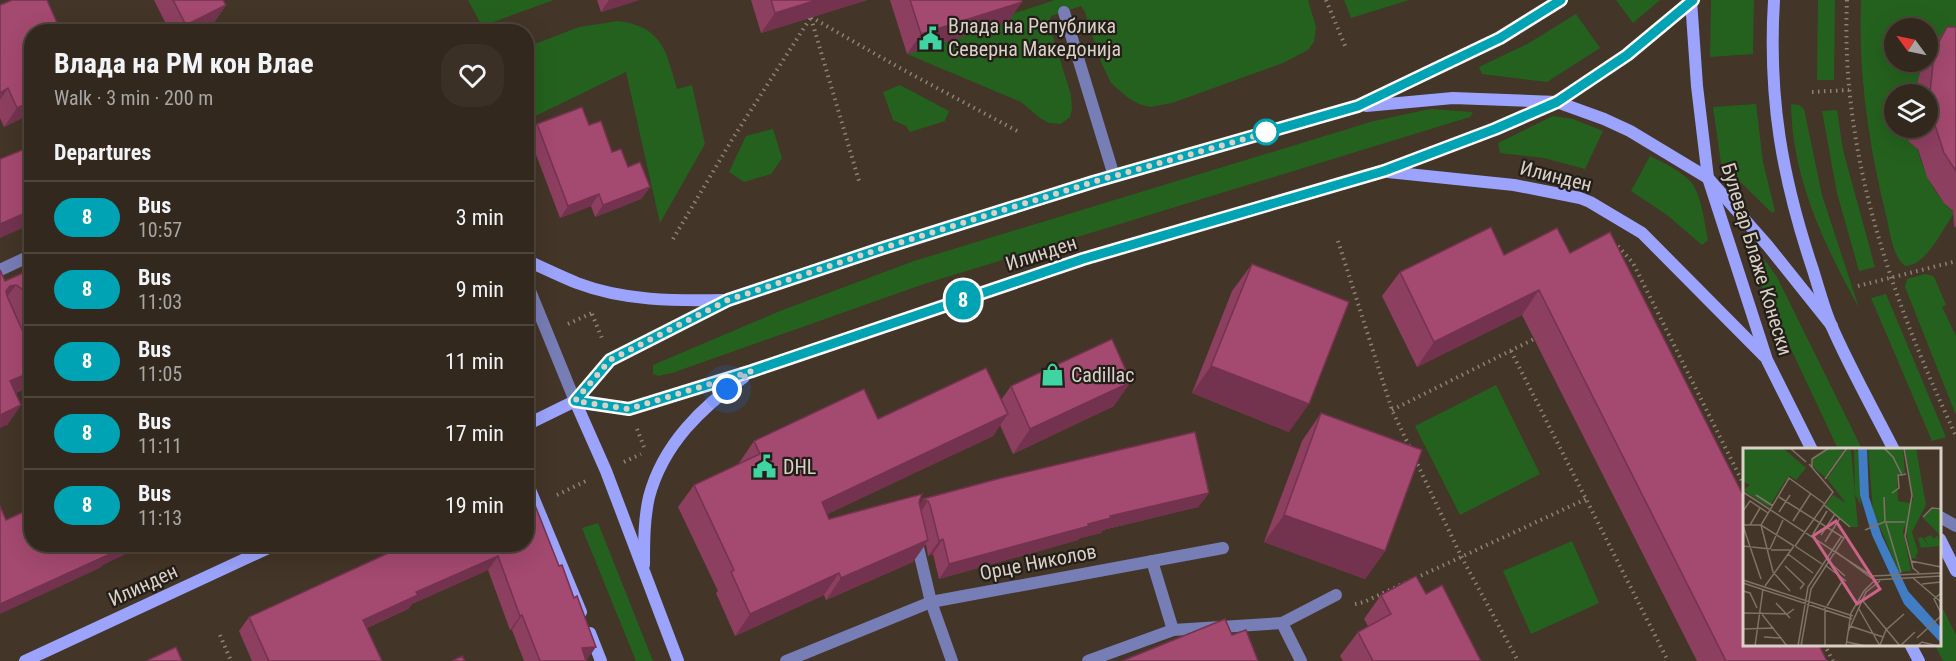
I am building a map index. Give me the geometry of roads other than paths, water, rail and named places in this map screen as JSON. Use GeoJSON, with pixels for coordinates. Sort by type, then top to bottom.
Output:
{"type":"FeatureCollection","features":[{"type":"Feature","properties":{"kind":"street"},"geometry":{"type":"LineString","coordinates":[[534,421],[575,401],[610,360],[728,300],[880,249],[1114,176],[1358,106],[1500,38],[1561,0]]}},
{"type":"Feature","properties":{"kind":"street"},"geometry":{"type":"LineString","coordinates":[[1774,0],[1773,81],[1780,149],[1801,232],[1832,326],[1893,448]]}},
{"type":"Feature","properties":{"kind":"street","name":"Илинден"},"geometry":{"type":"LineString","coordinates":[[575,401],[629,409],[752,371],[1083,259],[1384,171],[1495,129],[1557,102],[1627,55],[1692,1]]}},
{"type":"Feature","properties":{"kind":"street","name":"Булевар Блаже Конески"},"geometry":{"type":"LineString","coordinates":[[1692,1],[1697,86],[1708,178],[1767,360],[1811,448]]}},
{"type":"Feature","properties":{"kind":"street"},"geometry":{"type":"LineString","coordinates":[[1064,12],[1114,176]]}},
{"type":"Feature","properties":{"kind":"street"},"geometry":{"type":"LineString","coordinates":[[1358,106],[1453,98],[1557,102],[1630,131],[1708,178],[1768,246],[1832,326]]}},
{"type":"Feature","properties":{"kind":"street","name":"Илинден"},"geometry":{"type":"LineString","coordinates":[[1384,171],[1515,185],[1590,202],[1642,233],[1767,360]]}},
{"type":"Feature","properties":{"kind":"street"},"geometry":{"type":"LineString","coordinates":[[0,270],[24,259]]}},
{"type":"Feature","properties":{"kind":"street"},"geometry":{"type":"LineString","coordinates":[[534,264],[579,284],[622,294],[676,301],[728,300]]}},
{"type":"Feature","properties":{"kind":"street"},"geometry":{"type":"LineString","coordinates":[[534,300],[606,471],[678,661]]}},
{"type":"Feature","properties":{"kind":"street"},"geometry":{"type":"LineString","coordinates":[[644,576],[646,516],[650,496],[663,460],[697,414],[752,371]]}},
{"type":"Feature","properties":{"kind":"street"},"geometry":{"type":"LineString","coordinates":[[534,499],[602,661]]}},
{"type":"Feature","properties":{"kind":"street"},"geometry":{"type":"LineString","coordinates":[[1941,518],[1956,526]]}},
{"type":"Feature","properties":{"kind":"street"},"geometry":{"type":"LineString","coordinates":[[912,522],[930,602],[952,661]]}},
{"type":"Feature","properties":{"kind":"street"},"geometry":{"type":"LineString","coordinates":[[1941,541],[1956,571]]}},
{"type":"Feature","properties":{"kind":"street","name":"Орце Николов"},"geometry":{"type":"LineString","coordinates":[[786,661],[930,602],[1223,548]]}},
{"type":"Feature","properties":{"kind":"street","name":"Илинден"},"geometry":{"type":"LineString","coordinates":[[26,661],[261,552]]}},
{"type":"Feature","properties":{"kind":"street"},"geometry":{"type":"LineString","coordinates":[[1152,561],[1173,630]]}},
{"type":"Feature","properties":{"kind":"street"},"geometry":{"type":"LineString","coordinates":[[1088,661],[1173,630],[1282,623],[1336,595]]}},
{"type":"Feature","properties":{"kind":"street"},"geometry":{"type":"LineString","coordinates":[[1282,623],[1301,661]]}},
{"type":"Feature","properties":{"kind":"street"},"geometry":{"type":"LineString","coordinates":[[1912,646],[1919,661]]}},
{"type":"Feature","properties":{"kind":"place","name":"Влада на Република Северна Македонија"},"geometry":{"type":"Point","coordinates":[930,38]}},
{"type":"Feature","properties":{"kind":"place","name":"Cadillac"},"geometry":{"type":"Point","coordinates":[1053,375]}},
{"type":"Feature","properties":{"kind":"place","name":"DHL"},"geometry":{"type":"Point","coordinates":[765,467]}}]}
